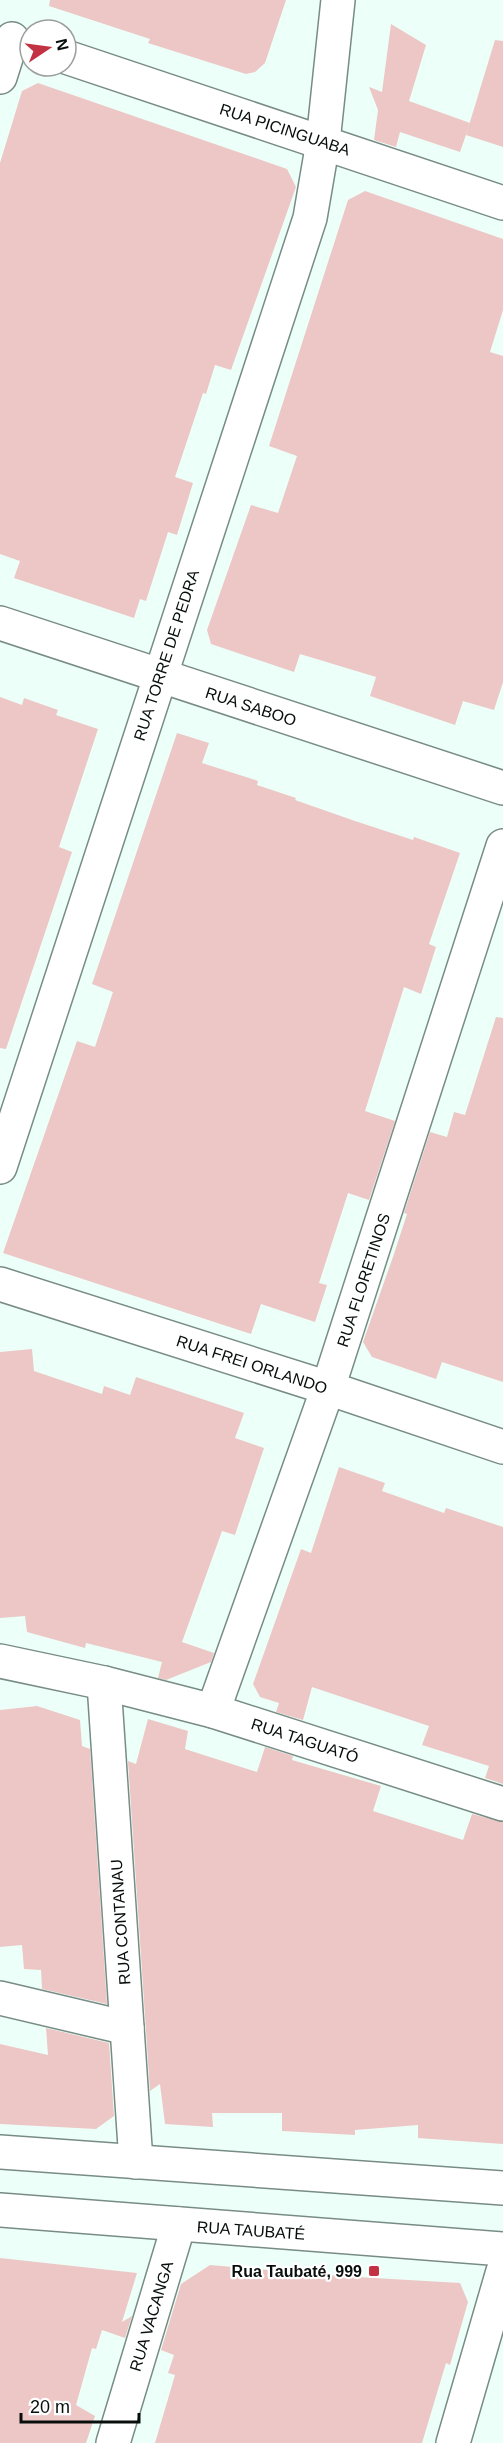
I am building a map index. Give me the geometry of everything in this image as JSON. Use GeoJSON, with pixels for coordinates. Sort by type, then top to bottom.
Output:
{"type":"FeatureCollection","features":[{"type":"Feature","properties":{"kind":"street","name":"RUA TORRE DE PEDRA"},"geometry":{"type":"LineString","coordinates":[[0,1167],[310,218],[323,142],[338,0]]}},
{"type":"Feature","properties":{"kind":"street"},"geometry":{"type":"LineString","coordinates":[[0,77],[14,40]]}},
{"type":"Feature","properties":{"kind":"street","name":"RUA PICINGUABA"},"geometry":{"type":"LineString","coordinates":[[78,61],[503,203]]}},
{"type":"Feature","properties":{"kind":"street","name":"RUA SABOO"},"geometry":{"type":"LineString","coordinates":[[0,623],[503,788]]}},
{"type":"Feature","properties":{"kind":"street","name":"RUA FLORETINOS"},"geometry":{"type":"LineString","coordinates":[[213,1711],[328,1388],[503,846]]}},
{"type":"Feature","properties":{"kind":"street","name":"RUA FREI ORLANDO"},"geometry":{"type":"LineString","coordinates":[[0,1284],[328,1388],[503,1447]]}},
{"type":"Feature","properties":{"kind":"street","name":"RUA TAGUATÓ"},"geometry":{"type":"LineString","coordinates":[[0,1661],[104,1683],[213,1711],[503,1804]]}},
{"type":"Feature","properties":{"kind":"street","name":"RUA CONTANAU"},"geometry":{"type":"LineString","coordinates":[[104,1683],[136,2162]]}},
{"type":"Feature","properties":{"kind":"street"},"geometry":{"type":"LineString","coordinates":[[0,1998],[127,2028]]}},
{"type":"Feature","properties":{"kind":"street"},"geometry":{"type":"LineString","coordinates":[[0,2152],[503,2188]]}},
{"type":"Feature","properties":{"kind":"street","name":"RUA TAUBATÉ"},"geometry":{"type":"LineString","coordinates":[[0,2210],[503,2249]]}},
{"type":"Feature","properties":{"kind":"street","name":"RUA VACANGA"},"geometry":{"type":"LineString","coordinates":[[113,2443],[179,2224]]}},
{"type":"Feature","properties":{"kind":"street"},"geometry":{"type":"LineString","coordinates":[[453,2443],[503,2271]]}},
{"type":"Feature","properties":{"kind":"building"},"geometry":{"type":"Polygon","coordinates":[[[50,0],[286,0],[265,63],[255,72],[246,74],[148,43],[150,39],[49,6],[50,0]]]}},
{"type":"Feature","properties":{"kind":"building"},"geometry":{"type":"Polygon","coordinates":[[[391,24],[426,45],[409,101],[470,123],[460,152],[400,132],[396,147],[374,140],[378,110],[369,87],[382,92],[391,24]]]}},
{"type":"Feature","properties":{"kind":"building"},"geometry":{"type":"Polygon","coordinates":[[[495,40],[503,41],[503,147],[466,135],[495,40]]]}},
{"type":"Feature","properties":{"kind":"building"},"geometry":{"type":"Polygon","coordinates":[[[38,83],[287,169],[296,187],[231,370],[215,365],[206,394],[203,393],[175,477],[193,483],[177,535],[168,532],[146,601],[140,599],[134,618],[14,578],[20,561],[0,554],[0,163],[22,91],[38,83]]]}},
{"type":"Feature","properties":{"kind":"building"},"geometry":{"type":"Polygon","coordinates":[[[365,191],[503,239],[503,310],[490,352],[503,356],[503,682],[494,710],[463,701],[455,725],[370,696],[376,677],[300,654],[294,672],[211,644],[207,630],[251,505],[278,513],[297,456],[269,446],[348,200],[365,191]]]}},
{"type":"Feature","properties":{"kind":"building"},"geometry":{"type":"Polygon","coordinates":[[[0,697],[22,705],[24,698],[58,710],[56,715],[98,729],[59,847],[72,852],[6,1049],[0,1048],[0,697]]]}},
{"type":"Feature","properties":{"kind":"building"},"geometry":{"type":"Polygon","coordinates":[[[177,733],[209,743],[202,763],[258,781],[257,785],[355,821],[413,840],[414,837],[460,853],[429,944],[436,947],[421,994],[404,987],[365,1111],[395,1121],[369,1200],[348,1193],[319,1283],[327,1285],[315,1322],[261,1304],[251,1334],[3,1253],[77,1041],[95,1047],[113,992],[92,984],[177,733]]]}},
{"type":"Feature","properties":{"kind":"building"},"geometry":{"type":"Polygon","coordinates":[[[496,1017],[503,1018],[503,1382],[442,1362],[436,1379],[372,1357],[363,1342],[407,1214],[404,1213],[430,1132],[447,1137],[454,1112],[465,1115],[496,1017]]]}},
{"type":"Feature","properties":{"kind":"building"},"geometry":{"type":"Polygon","coordinates":[[[32,1349],[34,1371],[102,1394],[104,1386],[130,1395],[136,1377],[244,1413],[235,1438],[264,1448],[235,1535],[222,1531],[182,1642],[214,1653],[211,1662],[166,1680],[158,1678],[162,1662],[86,1643],[85,1648],[27,1632],[25,1616],[0,1618],[0,1352],[32,1349]]]}},
{"type":"Feature","properties":{"kind":"building"},"geometry":{"type":"Polygon","coordinates":[[[339,1467],[385,1483],[382,1491],[444,1513],[446,1508],[503,1527],[503,1784],[485,1778],[489,1766],[422,1745],[429,1726],[312,1687],[303,1720],[276,1712],[279,1703],[260,1697],[253,1684],[301,1549],[311,1553],[339,1467]]]}},
{"type":"Feature","properties":{"kind":"building"},"geometry":{"type":"Polygon","coordinates":[[[37,1706],[80,1720],[82,1746],[90,1749],[107,2004],[42,1989],[41,1970],[24,1969],[22,1945],[0,1947],[0,1710],[37,1706]]]}},
{"type":"Feature","properties":{"kind":"building"},"geometry":{"type":"Polygon","coordinates":[[[148,1719],[188,1731],[185,1749],[257,1772],[265,1747],[293,1756],[292,1760],[381,1786],[373,1811],[463,1840],[472,1814],[503,1822],[503,2144],[418,2138],[418,2125],[355,2130],[355,2135],[282,2131],[282,2113],[212,2113],[213,2127],[165,2124],[160,2084],[150,2091],[128,1761],[136,1764],[148,1719]]]}},
{"type":"Feature","properties":{"kind":"building"},"geometry":{"type":"Polygon","coordinates":[[[46,2028],[109,2043],[114,2116],[96,2129],[0,2124],[0,2044],[48,2055],[46,2028]]]}},
{"type":"Feature","properties":{"kind":"building"},"geometry":{"type":"Polygon","coordinates":[[[0,2258],[137,2273],[122,2322],[132,2316],[125,2338],[102,2330],[96,2349],[92,2348],[76,2405],[95,2416],[86,2443],[0,2443],[0,2258]]]}},
{"type":"Feature","properties":{"kind":"building"},"geometry":{"type":"Polygon","coordinates":[[[210,2265],[460,2283],[468,2302],[450,2365],[446,2363],[422,2443],[155,2443],[175,2375],[168,2373],[174,2355],[161,2350],[181,2284],[210,2265]]]}},
{"type":"Feature","properties":{"kind":"place","name":"Rua Taubaté, 999"},"geometry":{"type":"Point","coordinates":[374,2271]}}]}
